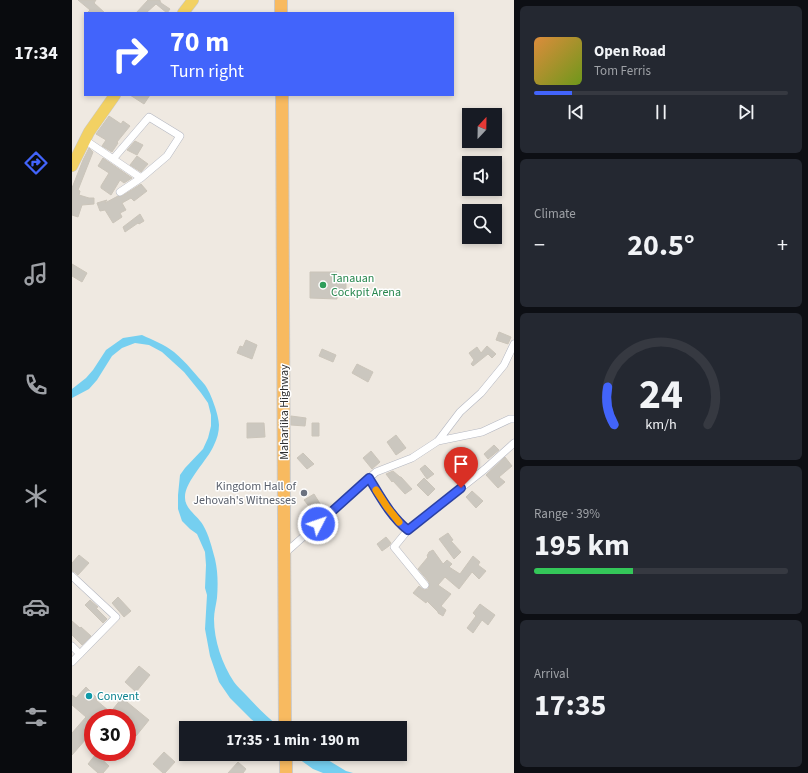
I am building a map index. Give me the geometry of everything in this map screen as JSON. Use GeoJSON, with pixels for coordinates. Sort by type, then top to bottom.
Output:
{"type":"FeatureCollection","features":[{"type":"Feature","properties":{"kind":"highway"},"geometry":{"type":"LineString","coordinates":[[281,0],[281,12]]}},
{"type":"Feature","properties":{"kind":"highway","name":"Maharlika Highway"},"geometry":{"type":"LineString","coordinates":[[282,96],[285,721]]}},
{"type":"Feature","properties":{"kind":"highway"},"geometry":{"type":"LineString","coordinates":[[286,761],[286,773]]}},
{"type":"Feature","properties":{"kind":"main road"},"geometry":{"type":"LineString","coordinates":[[184,12],[194,0]]}},
{"type":"Feature","properties":{"kind":"main road"},"geometry":{"type":"LineString","coordinates":[[72,166],[89,132],[114,96]]}},
{"type":"Feature","properties":{"kind":"street"},"geometry":{"type":"LineString","coordinates":[[113,159],[149,117],[180,136],[167,156],[141,178],[120,192]]}},
{"type":"Feature","properties":{"kind":"street"},"geometry":{"type":"LineString","coordinates":[[85,140],[141,178]]}},
{"type":"Feature","properties":{"kind":"street"},"geometry":{"type":"LineString","coordinates":[[284,554],[376,472],[412,458],[438,440],[460,412],[481,393],[504,365],[514,344]]}},
{"type":"Feature","properties":{"kind":"street"},"geometry":{"type":"LineString","coordinates":[[438,440],[482,432],[513,421]]}},
{"type":"Feature","properties":{"kind":"street"},"geometry":{"type":"LineString","coordinates":[[425,585],[394,547],[408,530],[485,469],[514,443]]}},
{"type":"Feature","properties":{"kind":"street"},"geometry":{"type":"LineString","coordinates":[[369,478],[387,507],[408,530]]}},
{"type":"Feature","properties":{"kind":"street"},"geometry":{"type":"LineString","coordinates":[[72,576],[116,617],[72,662]]}},
{"type":"Feature","properties":{"kind":"street"},"geometry":{"type":"LineString","coordinates":[[72,646],[80,654]]}},
{"type":"Feature","properties":{"kind":"water"},"geometry":{"type":"Polygon","coordinates":[[[142,335],[167,347],[181,358],[205,385],[210,393],[218,416],[219,430],[211,451],[188,485],[185,498],[187,506],[205,529],[215,559],[218,583],[214,627],[222,660],[234,682],[273,721],[253,721],[230,698],[219,682],[210,656],[205,629],[207,595],[205,588],[205,552],[197,534],[182,521],[178,509],[180,475],[203,449],[208,438],[211,426],[211,415],[208,403],[184,372],[162,352],[149,345],[135,343],[122,348],[112,356],[97,380],[89,389],[72,398],[72,389],[86,378],[93,370],[106,350],[123,338],[142,335]]]}},
{"type":"Feature","properties":{"kind":"water"},"geometry":{"type":"Polygon","coordinates":[[[302,761],[330,761],[346,771],[353,773],[323,773],[313,769],[302,761]]]}},
{"type":"Feature","properties":{"kind":"building"},"geometry":{"type":"Polygon","coordinates":[[[78,0],[96,0],[94,3],[104,12],[88,12],[90,10],[78,0]]]}},
{"type":"Feature","properties":{"kind":"building"},"geometry":{"type":"Polygon","coordinates":[[[148,0],[160,0],[161,3],[170,9],[166,12],[156,4],[147,12],[137,12],[148,0]]]}},
{"type":"Feature","properties":{"kind":"building"},"geometry":{"type":"Polygon","coordinates":[[[132,96],[149,96],[144,104],[132,96]]]}},
{"type":"Feature","properties":{"kind":"building"},"geometry":{"type":"Polygon","coordinates":[[[109,116],[121,124],[123,121],[130,126],[117,142],[118,143],[112,152],[102,146],[106,140],[96,134],[109,116]]]}},
{"type":"Feature","properties":{"kind":"building"},"geometry":{"type":"Polygon","coordinates":[[[135,141],[143,145],[137,155],[127,150],[135,141]]]}},
{"type":"Feature","properties":{"kind":"building"},"geometry":{"type":"Polygon","coordinates":[[[89,148],[93,152],[78,190],[80,191],[79,195],[94,198],[94,204],[82,205],[78,217],[72,215],[72,188],[89,148]]]}},
{"type":"Feature","properties":{"kind":"building"},"geometry":{"type":"Polygon","coordinates":[[[137,156],[148,164],[141,172],[130,165],[137,156]]]}},
{"type":"Feature","properties":{"kind":"building"},"geometry":{"type":"Polygon","coordinates":[[[103,158],[132,178],[124,183],[120,180],[111,195],[101,188],[109,173],[98,166],[103,158]]]}},
{"type":"Feature","properties":{"kind":"building"},"geometry":{"type":"Polygon","coordinates":[[[141,184],[147,191],[134,201],[131,198],[122,203],[126,210],[120,213],[122,217],[113,223],[105,210],[100,211],[97,203],[107,200],[105,203],[118,196],[122,196],[141,184]]]}},
{"type":"Feature","properties":{"kind":"building"},"geometry":{"type":"Polygon","coordinates":[[[140,214],[144,221],[139,224],[138,223],[125,232],[123,227],[140,214]]]}},
{"type":"Feature","properties":{"kind":"building"},"geometry":{"type":"Polygon","coordinates":[[[72,264],[87,273],[82,282],[72,276],[72,264]]]}},
{"type":"Feature","properties":{"kind":"building","name":"Tanauan Cockpit Arena"},"geometry":{"type":"Polygon","coordinates":[[[310,272],[337,272],[337,278],[346,277],[346,294],[337,294],[337,299],[310,298],[310,272]]]}},
{"type":"Feature","properties":{"kind":"building"},"geometry":{"type":"Polygon","coordinates":[[[499,332],[511,337],[508,344],[496,340],[499,332]]]}},
{"type":"Feature","properties":{"kind":"building"},"geometry":{"type":"Polygon","coordinates":[[[246,340],[257,345],[252,359],[237,353],[240,346],[243,347],[246,340]]]}},
{"type":"Feature","properties":{"kind":"building"},"geometry":{"type":"Polygon","coordinates":[[[487,346],[496,354],[492,358],[488,354],[473,366],[471,364],[474,360],[469,353],[477,347],[481,353],[487,346]]]}},
{"type":"Feature","properties":{"kind":"building"},"geometry":{"type":"Polygon","coordinates":[[[322,349],[336,355],[333,362],[319,356],[322,349]]]}},
{"type":"Feature","properties":{"kind":"building"},"geometry":{"type":"Polygon","coordinates":[[[357,364],[373,372],[368,382],[352,373],[357,364]]]}},
{"type":"Feature","properties":{"kind":"building"},"geometry":{"type":"Polygon","coordinates":[[[291,416],[306,418],[305,426],[291,425],[291,416]]]}},
{"type":"Feature","properties":{"kind":"building"},"geometry":{"type":"Polygon","coordinates":[[[247,423],[264,423],[265,437],[247,438],[247,423]]]}},
{"type":"Feature","properties":{"kind":"building"},"geometry":{"type":"Polygon","coordinates":[[[312,423],[319,423],[319,436],[312,436],[312,423]]]}},
{"type":"Feature","properties":{"kind":"building"},"geometry":{"type":"Polygon","coordinates":[[[396,435],[406,448],[396,455],[387,442],[396,435]]]}},
{"type":"Feature","properties":{"kind":"building"},"geometry":{"type":"Polygon","coordinates":[[[494,445],[499,450],[488,459],[484,454],[494,445]]]}},
{"type":"Feature","properties":{"kind":"building"},"geometry":{"type":"Polygon","coordinates":[[[371,451],[380,462],[372,469],[363,458],[371,451]]]}},
{"type":"Feature","properties":{"kind":"building"},"geometry":{"type":"Polygon","coordinates":[[[303,453],[314,464],[307,469],[297,458],[303,453]]]}},
{"type":"Feature","properties":{"kind":"building"},"geometry":{"type":"Polygon","coordinates":[[[505,457],[512,466],[499,477],[505,482],[498,488],[486,475],[505,457]]]}},
{"type":"Feature","properties":{"kind":"building"},"geometry":{"type":"Polygon","coordinates":[[[425,465],[434,474],[427,479],[420,469],[425,465]]]}},
{"type":"Feature","properties":{"kind":"building"},"geometry":{"type":"Polygon","coordinates":[[[393,471],[412,489],[405,494],[393,481],[392,482],[386,474],[393,471]]]}},
{"type":"Feature","properties":{"kind":"building"},"geometry":{"type":"Polygon","coordinates":[[[424,478],[435,489],[428,496],[417,485],[424,478]]]}},
{"type":"Feature","properties":{"kind":"building"},"geometry":{"type":"Polygon","coordinates":[[[472,491],[483,501],[476,508],[466,497],[472,491]]]}},
{"type":"Feature","properties":{"kind":"building"},"geometry":{"type":"Polygon","coordinates":[[[314,494],[324,510],[316,515],[304,500],[314,494]]]}},
{"type":"Feature","properties":{"kind":"building"},"geometry":{"type":"Polygon","coordinates":[[[448,533],[453,540],[451,541],[461,552],[454,559],[439,539],[448,533]]]}},
{"type":"Feature","properties":{"kind":"building"},"geometry":{"type":"Polygon","coordinates":[[[386,537],[391,543],[382,551],[377,544],[386,537]]]}},
{"type":"Feature","properties":{"kind":"building"},"geometry":{"type":"Polygon","coordinates":[[[433,550],[443,564],[447,560],[452,564],[449,567],[460,574],[473,556],[480,562],[478,565],[486,571],[479,579],[472,572],[459,589],[445,577],[438,585],[451,594],[441,606],[446,610],[443,616],[438,613],[427,601],[426,603],[413,593],[419,586],[424,590],[428,589],[429,587],[429,582],[418,569],[428,557],[429,552],[433,550]]]}},
{"type":"Feature","properties":{"kind":"building"},"geometry":{"type":"Polygon","coordinates":[[[79,555],[89,563],[78,575],[72,571],[72,563],[79,555]]]}},
{"type":"Feature","properties":{"kind":"building"},"geometry":{"type":"Polygon","coordinates":[[[118,597],[131,611],[124,617],[112,603],[118,597]]]}},
{"type":"Feature","properties":{"kind":"building"},"geometry":{"type":"Polygon","coordinates":[[[90,600],[98,607],[96,608],[107,619],[103,623],[85,605],[90,600]]]}},
{"type":"Feature","properties":{"kind":"building"},"geometry":{"type":"Polygon","coordinates":[[[480,604],[495,615],[488,625],[482,620],[473,633],[467,628],[476,616],[473,613],[480,604]]]}},
{"type":"Feature","properties":{"kind":"building"},"geometry":{"type":"Polygon","coordinates":[[[72,621],[91,636],[82,645],[72,635],[72,621]]]}},
{"type":"Feature","properties":{"kind":"building"},"geometry":{"type":"Polygon","coordinates":[[[139,666],[150,675],[136,692],[125,682],[139,666]]]}},
{"type":"Feature","properties":{"kind":"building"},"geometry":{"type":"Polygon","coordinates":[[[86,687],[97,698],[96,700],[107,709],[84,709],[84,715],[72,705],[72,695],[76,698],[86,687]]]}},
{"type":"Feature","properties":{"kind":"building"},"geometry":{"type":"Polygon","coordinates":[[[122,698],[136,709],[113,709],[122,698]]]}},
{"type":"Feature","properties":{"kind":"building"},"geometry":{"type":"Polygon","coordinates":[[[136,709],[149,720],[136,736],[136,709]]]}},
{"type":"Feature","properties":{"kind":"building"},"geometry":{"type":"Polygon","coordinates":[[[84,719],[84,741],[72,755],[72,733],[84,719]]]}},
{"type":"Feature","properties":{"kind":"building"},"geometry":{"type":"Polygon","coordinates":[[[164,752],[175,762],[165,773],[163,773],[153,764],[164,752]]]}},
{"type":"Feature","properties":{"kind":"building"},"geometry":{"type":"Polygon","coordinates":[[[90,761],[104,761],[109,766],[103,773],[98,773],[88,764],[90,761]]]}},
{"type":"Feature","properties":{"kind":"building"},"geometry":{"type":"Polygon","coordinates":[[[238,762],[246,769],[243,773],[228,773],[238,762]]]}},
{"type":"Feature","properties":{"kind":"slow traffic"},"geometry":{"type":"LineString","coordinates":[[376,490],[399,522]]}},
{"type":"Feature","properties":{"kind":"place","name":"Tanauan Cockpit Arena"},"geometry":{"type":"Point","coordinates":[323,285]}},
{"type":"Feature","properties":{"kind":"place","name":"Kingdom Hall of Jehovah's Witnesses"},"geometry":{"type":"Point","coordinates":[304,493]}},
{"type":"Feature","properties":{"kind":"place","name":"Convent"},"geometry":{"type":"Point","coordinates":[89,696]}},
{"type":"Feature","properties":{"kind":"route"},"geometry":{"type":"LineString","coordinates":[[318,524],[369,478],[387,507],[408,530],[461,488]]}}]}
